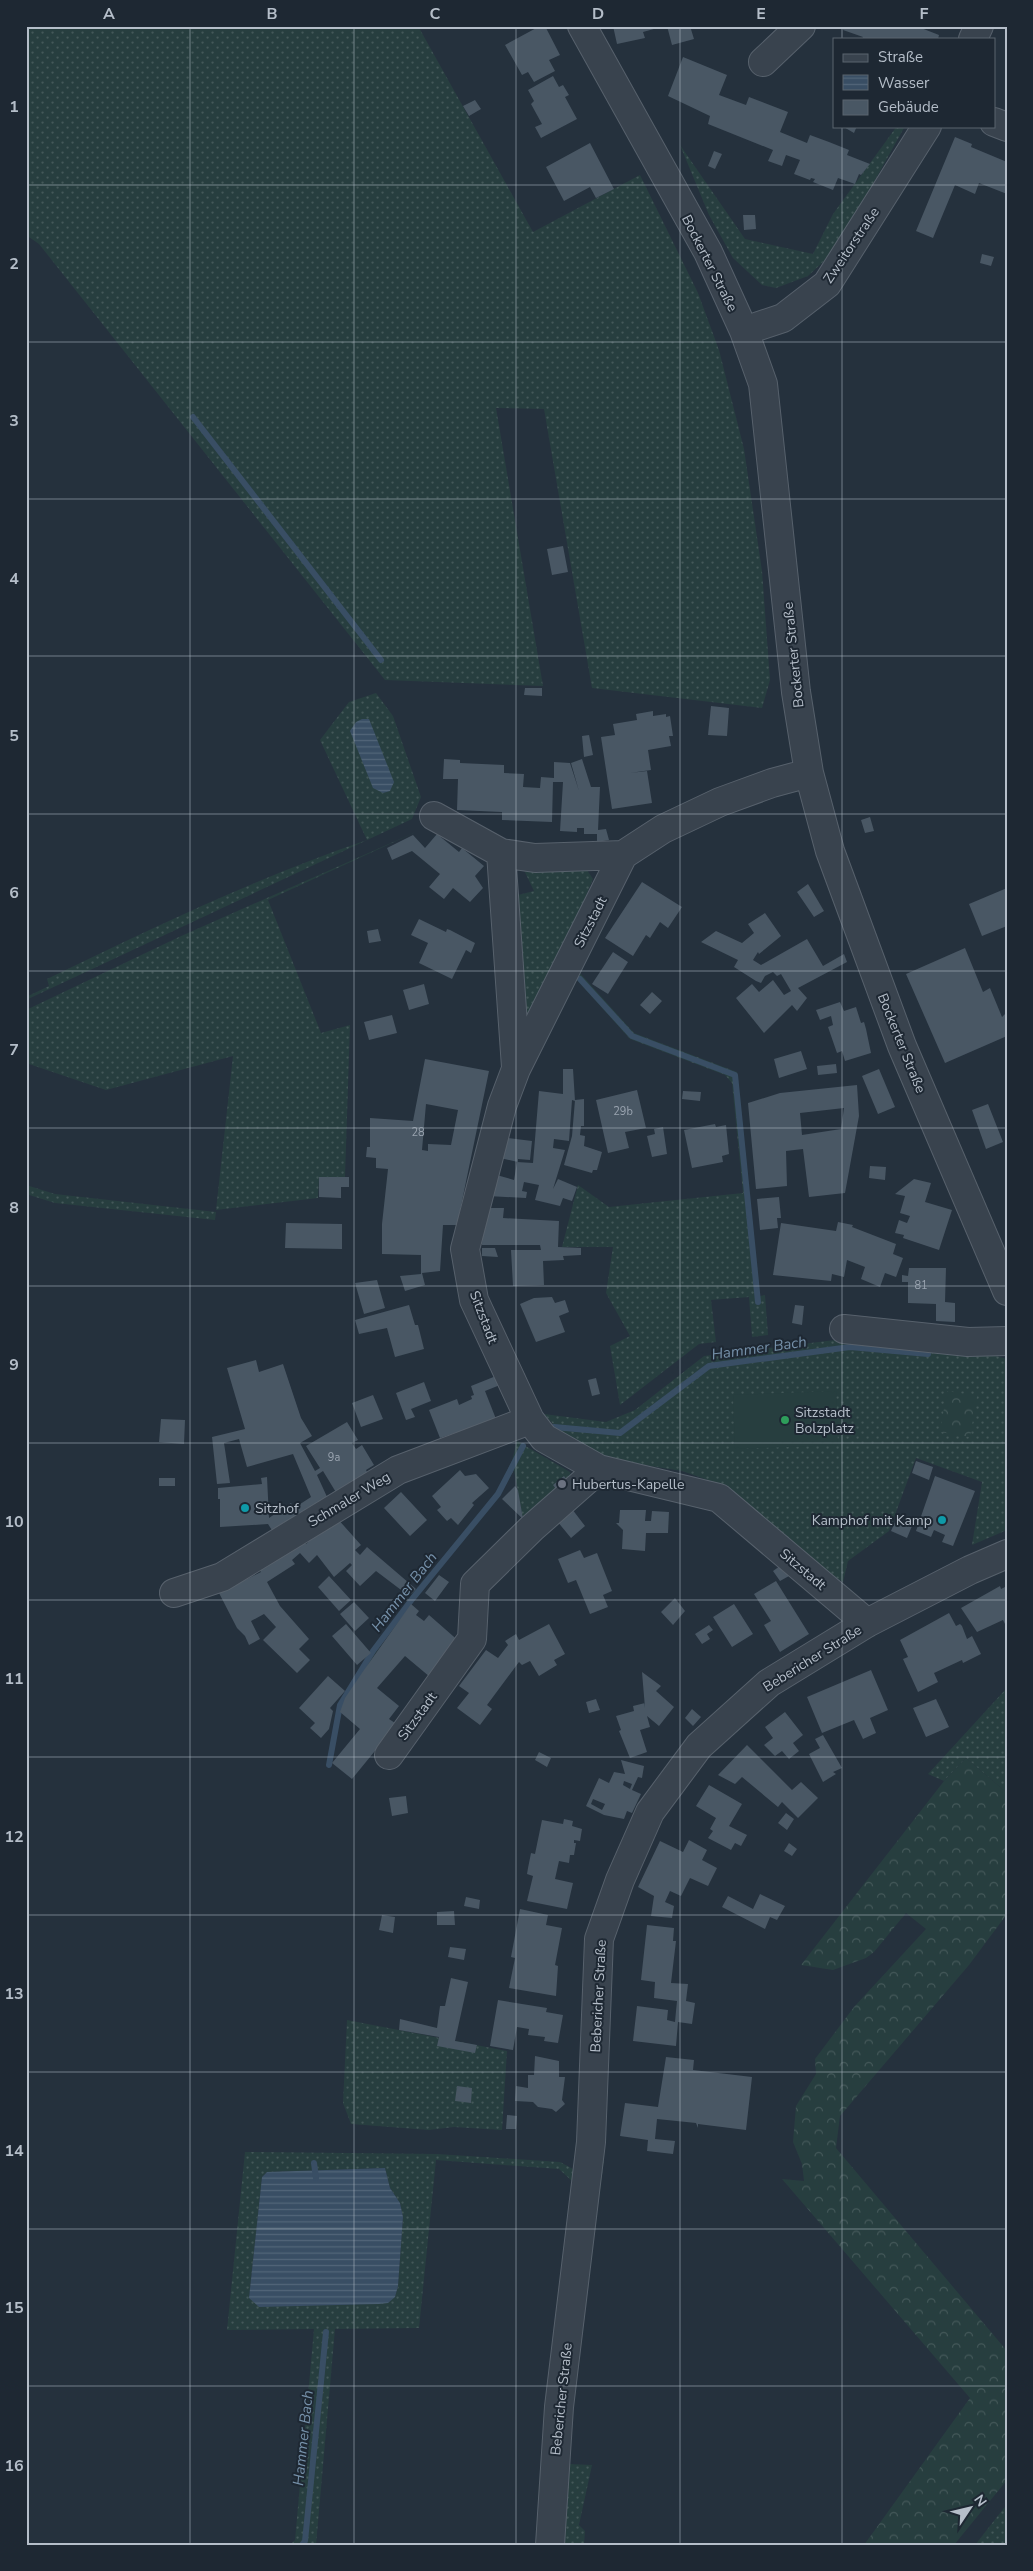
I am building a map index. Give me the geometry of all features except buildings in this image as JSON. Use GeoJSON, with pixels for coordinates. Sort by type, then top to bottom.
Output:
{"type":"FeatureCollection","features":[{"type":"Feature","properties":{"kind":"street","name":"Bockerter Straße"},"geometry":{"type":"LineString","coordinates":[[582,26],[708,252],[744,331],[763,384],[796,692],[809,772],[830,851],[902,1046],[1007,1291]]}},
{"type":"Feature","properties":{"kind":"street"},"geometry":{"type":"LineString","coordinates":[[764,62],[801,26]]}},
{"type":"Feature","properties":{"kind":"street"},"geometry":{"type":"LineString","coordinates":[[973,38],[979,26]]}},
{"type":"Feature","properties":{"kind":"street","name":"Zweitorstraße"},"geometry":{"type":"LineString","coordinates":[[744,331],[783,318],[827,284],[926,128]]}},
{"type":"Feature","properties":{"kind":"street"},"geometry":{"type":"LineString","coordinates":[[434,816],[501,853],[535,858],[623,855],[663,829],[720,802],[809,772]]}},
{"type":"Feature","properties":{"kind":"street","name":"Sitzstadt"},"geometry":{"type":"LineString","coordinates":[[501,853],[516,1069]]}},
{"type":"Feature","properties":{"kind":"street","name":"Sitzstadt"},"geometry":{"type":"LineString","coordinates":[[623,855],[516,1069],[502,1106],[465,1249],[474,1300],[530,1420],[544,1438],[599,1469],[719,1498],[867,1623]]}},
{"type":"Feature","properties":{"kind":"street"},"geometry":{"type":"LineString","coordinates":[[844,1329],[968,1342],[1007,1341]]}},
{"type":"Feature","properties":{"kind":"street","name":"Schmaler Weg"},"geometry":{"type":"LineString","coordinates":[[174,1593],[222,1577],[398,1470],[530,1420]]}},
{"type":"Feature","properties":{"kind":"street","name":"Sitzstadt"},"geometry":{"type":"LineString","coordinates":[[389,1756],[472,1639],[475,1584],[532,1528],[599,1469]]}},
{"type":"Feature","properties":{"kind":"street","name":"Bebericher Straße"},"geometry":{"type":"LineString","coordinates":[[550,2545],[559,2407],[591,2142],[599,1939],[620,1880],[650,1812],[699,1746],[769,1683],[867,1623],[970,1570],[1007,1554]]}},
{"type":"Feature","properties":{"kind":"green space"},"geometry":{"type":"Polygon","coordinates":[[[26,26],[418,26],[533,232],[640,175],[698,293],[719,350],[744,449],[762,571],[770,680],[762,708],[592,688],[544,409],[496,408],[543,686],[385,680],[39,244],[26,235],[26,26]]]}},
{"type":"Feature","properties":{"kind":"green space"},"geometry":{"type":"Polygon","coordinates":[[[896,128],[904,128],[837,249],[808,276],[776,288],[762,285],[733,258],[709,215],[680,145],[745,239],[813,254],[833,214],[896,128]]]}},
{"type":"Feature","properties":{"kind":"green space"},"geometry":{"type":"Polygon","coordinates":[[[376,693],[393,716],[421,797],[412,819],[26,1000],[26,997],[49,986],[47,979],[126,941],[245,887],[367,840],[320,740],[349,702],[376,693]]]}},
{"type":"Feature","properties":{"kind":"green space"},"geometry":{"type":"Polygon","coordinates":[[[418,831],[268,900],[321,1033],[350,1025],[345,1177],[319,1177],[318,1198],[216,1210],[233,1056],[106,1090],[26,1063],[26,1010],[179,937],[418,831]]]}},
{"type":"Feature","properties":{"kind":"green space"},"geometry":{"type":"Polygon","coordinates":[[[583,864],[593,879],[537,1012],[522,1013],[510,897],[534,891],[522,866],[583,864]]]}},
{"type":"Feature","properties":{"kind":"green space"},"geometry":{"type":"Polygon","coordinates":[[[579,972],[634,1033],[737,1072],[760,1296],[765,1295],[768,1335],[752,1337],[749,1297],[711,1300],[716,1342],[699,1344],[620,1405],[610,1346],[630,1336],[606,1293],[613,1247],[562,1247],[578,1185],[609,1207],[743,1193],[732,1083],[725,1075],[630,1039],[576,979],[579,972]]]}},
{"type":"Feature","properties":{"kind":"green space"},"geometry":{"type":"Polygon","coordinates":[[[26,1185],[55,1194],[216,1212],[215,1220],[55,1203],[26,1194],[26,1185]]]}},
{"type":"Feature","properties":{"kind":"green space"},"geometry":{"type":"Polygon","coordinates":[[[851,1338],[986,1353],[1007,1359],[1007,1530],[972,1545],[982,1482],[916,1458],[889,1531],[848,1561],[843,1582],[824,1570],[725,1486],[682,1471],[606,1459],[564,1436],[544,1414],[606,1422],[635,1410],[704,1356],[851,1338]]]}},
{"type":"Feature","properties":{"kind":"green space","name":"Sitzstadt Bolzplatz"},"geometry":{"type":"Polygon","coordinates":[[[836,1391],[838,1445],[735,1449],[733,1395],[836,1391]]]}},
{"type":"Feature","properties":{"kind":"green space"},"geometry":{"type":"Polygon","coordinates":[[[947,1391],[977,1396],[970,1437],[940,1432],[947,1391]]]}},
{"type":"Feature","properties":{"kind":"green space"},"geometry":{"type":"Polygon","coordinates":[[[517,1441],[570,1472],[572,1484],[523,1520],[514,1470],[499,1497],[397,1621],[341,1705],[330,1767],[327,1765],[338,1705],[410,1597],[496,1493],[512,1461],[517,1441]]]}},
{"type":"Feature","properties":{"kind":"green space"},"geometry":{"type":"Polygon","coordinates":[[[1007,1690],[1007,1793],[966,1758],[944,1781],[928,1774],[1007,1690]]]}},
{"type":"Feature","properties":{"kind":"green space"},"geometry":{"type":"Polygon","coordinates":[[[966,1758],[1007,1793],[1007,1914],[969,1965],[840,2116],[836,2148],[1007,2351],[1007,2480],[954,2545],[864,2545],[970,2398],[782,2179],[804,2181],[802,2164],[793,2142],[796,2106],[816,2074],[815,2059],[854,2007],[926,1929],[906,1913],[874,1952],[866,1958],[833,1970],[801,1965],[944,1781],[966,1758]]]}},
{"type":"Feature","properties":{"kind":"green space"},"geometry":{"type":"Polygon","coordinates":[[[347,2020],[507,2051],[502,2130],[454,2127],[429,2130],[351,2124],[343,2103],[347,2020]]]}},
{"type":"Feature","properties":{"kind":"green space"},"geometry":{"type":"Polygon","coordinates":[[[245,2152],[437,2154],[560,2162],[573,2169],[578,2178],[573,2182],[559,2169],[436,2160],[419,2328],[335,2329],[316,2545],[290,2545],[295,2540],[314,2329],[227,2330],[245,2152]],[[385,2168],[267,2172],[262,2177],[249,2298],[395,2297],[398,2286],[403,2217],[400,2203],[390,2188],[385,2168]]]}},
{"type":"Feature","properties":{"kind":"green space"},"geometry":{"type":"Polygon","coordinates":[[[600,2159],[604,2159],[574,2390],[600,2159]]]}},
{"type":"Feature","properties":{"kind":"green space"},"geometry":{"type":"Polygon","coordinates":[[[568,2464],[592,2465],[579,2525],[585,2531],[584,2545],[564,2545],[568,2464]]]}},
{"type":"Feature","properties":{"kind":"green space"},"geometry":{"type":"Polygon","coordinates":[[[1007,2505],[1007,2545],[975,2545],[1004,2508],[1007,2505]]]}},
{"type":"Feature","properties":{"kind":"water"},"geometry":{"type":"Polygon","coordinates":[[[362,719],[369,719],[394,782],[390,791],[383,793],[373,788],[350,731],[356,722],[362,719]]]}},
{"type":"Feature","properties":{"kind":"water"},"geometry":{"type":"Polygon","coordinates":[[[385,2168],[390,2188],[400,2203],[403,2217],[398,2286],[395,2297],[388,2303],[379,2304],[259,2307],[249,2298],[262,2177],[267,2172],[385,2168]]]}},
{"type":"Feature","properties":{"kind":"waterway"},"geometry":{"type":"LineString","coordinates":[[193,417],[381,660]]}},
{"type":"Feature","properties":{"kind":"waterway"},"geometry":{"type":"LineString","coordinates":[[580,979],[632,1036],[735,1075],[758,1302]]}},
{"type":"Feature","properties":{"kind":"waterway","name":"Hammer Bach"},"geometry":{"type":"LineString","coordinates":[[554,1427],[620,1433],[709,1366],[850,1347],[928,1354]]}},
{"type":"Feature","properties":{"kind":"waterway","name":"Hammer Bach"},"geometry":{"type":"LineString","coordinates":[[329,1765],[340,1705],[373,1651],[413,1598],[498,1494],[523,1446]]}},
{"type":"Feature","properties":{"kind":"waterway","name":"Hammer Bach"},"geometry":{"type":"LineString","coordinates":[[314,2163],[316,2178]]}},
{"type":"Feature","properties":{"kind":"waterway","name":"Hammer Bach"},"geometry":{"type":"LineString","coordinates":[[302,2545],[305,2541],[326,2332]]}},
{"type":"Feature","properties":{"kind":"place","name":"Sitzstadt Bolzplatz"},"geometry":{"type":"Point","coordinates":[785,1420]}},
{"type":"Feature","properties":{"kind":"place","name":"Hubertus-Kapelle"},"geometry":{"type":"Point","coordinates":[562,1484]}},
{"type":"Feature","properties":{"kind":"place","name":"Sitzhof"},"geometry":{"type":"Point","coordinates":[245,1508]}},
{"type":"Feature","properties":{"kind":"place","name":"Kamphof mit Kamp"},"geometry":{"type":"Point","coordinates":[942,1520]}}]}
